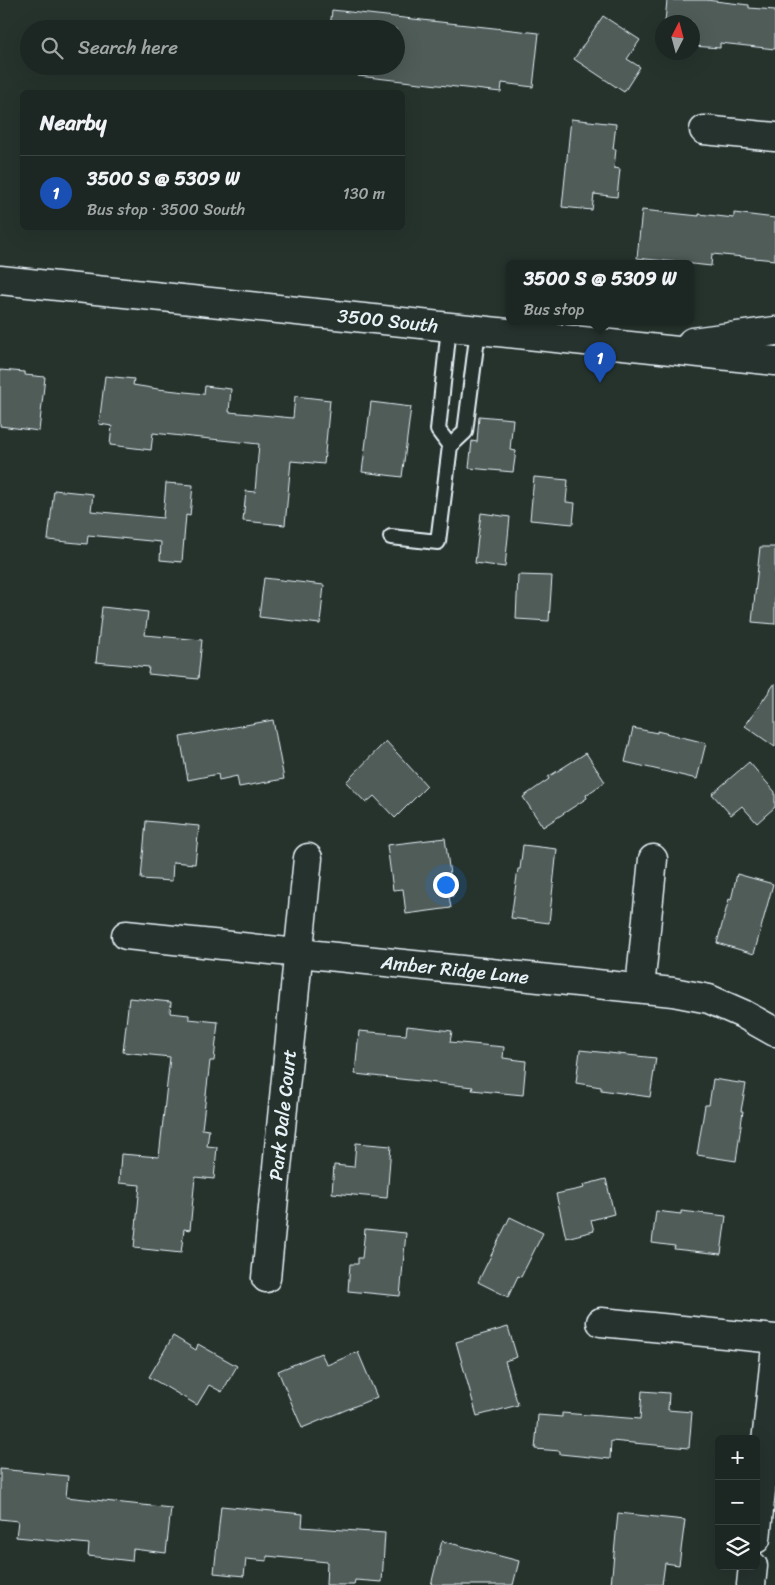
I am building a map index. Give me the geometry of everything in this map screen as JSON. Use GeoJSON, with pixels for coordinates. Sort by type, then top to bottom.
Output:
{"type":"FeatureCollection","features":[{"type":"Feature","properties":{"kind":"street"},"geometry":{"type":"LineString","coordinates":[[704,130],[775,137]]}},
{"type":"Feature","properties":{"kind":"street","name":"3500 South"},"geometry":{"type":"LineString","coordinates":[[0,280],[775,360]]}},
{"type":"Feature","properties":{"kind":"street"},"geometry":{"type":"LineString","coordinates":[[649,348],[775,330]]}},
{"type":"Feature","properties":{"kind":"street","name":"Park Dale Court"},"geometry":{"type":"LineString","coordinates":[[266,1278],[308,858]]}},
{"type":"Feature","properties":{"kind":"street"},"geometry":{"type":"LineString","coordinates":[[640,988],[653,859]]}},
{"type":"Feature","properties":{"kind":"street","name":"Amber Ridge Lane"},"geometry":{"type":"LineString","coordinates":[[126,935],[640,988],[709,999],[743,1014],[775,1032]]}},
{"type":"Feature","properties":{"kind":"street"},"geometry":{"type":"LineString","coordinates":[[601,1322],[775,1339]]}},
{"type":"Feature","properties":{"kind":"street"},"geometry":{"type":"LineString","coordinates":[[757,1525],[775,1356]]}},
{"type":"Feature","properties":{"kind":"street"},"geometry":{"type":"LineString","coordinates":[[752,1585],[753,1570]]}},
{"type":"Feature","properties":{"kind":"lane"},"geometry":{"type":"LineString","coordinates":[[449,327],[438,430],[450,446]]}},
{"type":"Feature","properties":{"kind":"lane"},"geometry":{"type":"LineString","coordinates":[[391,537],[438,542],[450,446],[465,432],[478,330]]}},
{"type":"Feature","properties":{"kind":"building"},"geometry":{"type":"Polygon","coordinates":[[[667,0],[706,0],[749,5],[749,8],[775,10],[775,49],[720,43],[720,48],[700,47],[700,15],[666,15],[667,0]]]}},
{"type":"Feature","properties":{"kind":"building"},"geometry":{"type":"Polygon","coordinates":[[[332,10],[539,33],[533,87],[502,83],[501,92],[358,76],[405,75],[405,20],[331,20],[332,10]]]}},
{"type":"Feature","properties":{"kind":"building"},"geometry":{"type":"Polygon","coordinates":[[[603,16],[640,40],[627,59],[640,67],[624,92],[574,59],[603,16]]]}},
{"type":"Feature","properties":{"kind":"building"},"geometry":{"type":"Polygon","coordinates":[[[571,119],[616,124],[613,149],[616,149],[614,168],[620,169],[617,197],[594,194],[592,210],[562,207],[571,119]]]}},
{"type":"Feature","properties":{"kind":"building"},"geometry":{"type":"Polygon","coordinates":[[[642,210],[699,216],[699,214],[734,218],[734,213],[775,218],[775,260],[712,254],[711,266],[694,264],[694,260],[637,258],[642,210]]]}},
{"type":"Feature","properties":{"kind":"building"},"geometry":{"type":"Polygon","coordinates":[[[0,370],[25,372],[25,375],[45,377],[39,431],[0,426],[0,370]]]}},
{"type":"Feature","properties":{"kind":"building"},"geometry":{"type":"Polygon","coordinates":[[[105,376],[134,379],[133,385],[204,394],[205,386],[231,389],[229,412],[293,418],[295,396],[330,400],[324,464],[291,461],[285,525],[243,521],[246,491],[255,492],[259,444],[153,433],[151,450],[110,445],[112,426],[99,424],[105,376]]]}},
{"type":"Feature","properties":{"kind":"building"},"geometry":{"type":"Polygon","coordinates":[[[371,402],[411,407],[402,477],[362,472],[371,402]]]}},
{"type":"Feature","properties":{"kind":"building"},"geometry":{"type":"Polygon","coordinates":[[[479,416],[513,419],[510,450],[516,451],[513,472],[469,468],[472,441],[477,442],[479,416]]]}},
{"type":"Feature","properties":{"kind":"building"},"geometry":{"type":"Polygon","coordinates":[[[534,477],[568,480],[566,502],[575,503],[573,524],[530,520],[534,477]]]}},
{"type":"Feature","properties":{"kind":"building"},"geometry":{"type":"Polygon","coordinates":[[[166,483],[193,485],[190,516],[186,515],[182,562],[160,560],[161,542],[88,535],[87,544],[48,540],[54,490],[93,494],[91,511],[163,518],[166,483]]]}},
{"type":"Feature","properties":{"kind":"building"},"geometry":{"type":"Polygon","coordinates":[[[481,513],[510,517],[505,567],[475,563],[481,513]]]}},
{"type":"Feature","properties":{"kind":"building"},"geometry":{"type":"Polygon","coordinates":[[[760,547],[775,547],[775,624],[752,622],[760,547]]]}},
{"type":"Feature","properties":{"kind":"building"},"geometry":{"type":"Polygon","coordinates":[[[518,575],[552,576],[549,621],[516,619],[518,575]]]}},
{"type":"Feature","properties":{"kind":"building"},"geometry":{"type":"Polygon","coordinates":[[[264,578],[324,585],[320,624],[259,617],[264,578]]]}},
{"type":"Feature","properties":{"kind":"building"},"geometry":{"type":"Polygon","coordinates":[[[102,607],[148,612],[145,635],[202,640],[198,679],[148,674],[149,667],[96,662],[102,607]]]}},
{"type":"Feature","properties":{"kind":"building"},"geometry":{"type":"Polygon","coordinates":[[[775,683],[775,747],[745,726],[775,683]]]}},
{"type":"Feature","properties":{"kind":"building"},"geometry":{"type":"Polygon","coordinates":[[[273,720],[284,779],[239,787],[237,776],[219,780],[218,774],[188,780],[180,737],[273,720]]]}},
{"type":"Feature","properties":{"kind":"building"},"geometry":{"type":"Polygon","coordinates":[[[633,728],[657,733],[657,731],[706,743],[697,779],[625,762],[633,728]]]}},
{"type":"Feature","properties":{"kind":"building"},"geometry":{"type":"Polygon","coordinates":[[[386,741],[427,786],[395,818],[374,796],[366,803],[346,782],[386,741]]]}},
{"type":"Feature","properties":{"kind":"building"},"geometry":{"type":"Polygon","coordinates":[[[586,753],[605,782],[586,795],[587,798],[543,827],[523,797],[549,779],[548,777],[586,753]]]}},
{"type":"Feature","properties":{"kind":"building"},"geometry":{"type":"Polygon","coordinates":[[[749,762],[775,792],[775,807],[757,823],[742,806],[731,815],[712,794],[749,762]]]}},
{"type":"Feature","properties":{"kind":"building"},"geometry":{"type":"Polygon","coordinates":[[[146,821],[199,826],[195,864],[173,862],[172,881],[141,879],[146,821]]]}},
{"type":"Feature","properties":{"kind":"building"},"geometry":{"type":"Polygon","coordinates":[[[445,838],[453,896],[449,896],[451,908],[406,914],[403,889],[393,890],[387,845],[445,838]]]}},
{"type":"Feature","properties":{"kind":"building"},"geometry":{"type":"Polygon","coordinates":[[[523,845],[557,849],[549,923],[511,918],[523,845]]]}},
{"type":"Feature","properties":{"kind":"building"},"geometry":{"type":"Polygon","coordinates":[[[737,874],[773,884],[754,954],[717,943],[737,874]]]}},
{"type":"Feature","properties":{"kind":"building"},"geometry":{"type":"Polygon","coordinates":[[[129,998],[171,1002],[170,1013],[189,1015],[189,1019],[218,1022],[214,1061],[210,1061],[202,1129],[209,1130],[207,1146],[217,1147],[214,1179],[195,1177],[190,1230],[184,1229],[181,1253],[134,1248],[140,1185],[119,1183],[121,1154],[159,1157],[170,1057],[123,1052],[129,998]]]}},
{"type":"Feature","properties":{"kind":"building"},"geometry":{"type":"Polygon","coordinates":[[[407,1026],[452,1031],[450,1042],[504,1047],[503,1058],[526,1061],[523,1095],[472,1090],[473,1087],[355,1074],[359,1031],[406,1035],[407,1026]]]}},
{"type":"Feature","properties":{"kind":"building"},"geometry":{"type":"Polygon","coordinates":[[[580,1050],[656,1058],[650,1097],[601,1090],[601,1087],[576,1083],[580,1050]]]}},
{"type":"Feature","properties":{"kind":"building"},"geometry":{"type":"Polygon","coordinates":[[[713,1079],[746,1084],[736,1161],[697,1155],[705,1105],[709,1105],[713,1079]]]}},
{"type":"Feature","properties":{"kind":"building"},"geometry":{"type":"Polygon","coordinates":[[[356,1143],[391,1146],[387,1198],[332,1193],[334,1165],[354,1167],[356,1143]]]}},
{"type":"Feature","properties":{"kind":"building"},"geometry":{"type":"Polygon","coordinates":[[[606,1179],[614,1214],[591,1220],[594,1231],[566,1238],[556,1194],[584,1188],[583,1185],[606,1179]]]}},
{"type":"Feature","properties":{"kind":"building"},"geometry":{"type":"Polygon","coordinates":[[[656,1211],[681,1214],[681,1211],[726,1216],[721,1254],[674,1249],[675,1246],[652,1243],[656,1211]]]}},
{"type":"Feature","properties":{"kind":"building"},"geometry":{"type":"Polygon","coordinates":[[[510,1217],[543,1233],[521,1277],[518,1276],[508,1297],[478,1282],[510,1217]]]}},
{"type":"Feature","properties":{"kind":"building"},"geometry":{"type":"Polygon","coordinates":[[[365,1229],[406,1233],[400,1296],[348,1291],[350,1264],[358,1264],[358,1258],[362,1258],[365,1229]]]}},
{"type":"Feature","properties":{"kind":"building"},"geometry":{"type":"Polygon","coordinates":[[[508,1327],[517,1357],[505,1361],[518,1405],[477,1416],[456,1342],[508,1327]]]}},
{"type":"Feature","properties":{"kind":"building"},"geometry":{"type":"Polygon","coordinates":[[[173,1336],[196,1350],[198,1344],[237,1366],[222,1392],[209,1385],[197,1405],[149,1377],[173,1336]]]}},
{"type":"Feature","properties":{"kind":"building"},"geometry":{"type":"Polygon","coordinates":[[[358,1352],[377,1397],[302,1428],[278,1371],[321,1353],[327,1365],[358,1352]]]}},
{"type":"Feature","properties":{"kind":"building"},"geometry":{"type":"Polygon","coordinates":[[[642,1391],[669,1393],[668,1410],[692,1412],[689,1448],[611,1441],[610,1459],[560,1454],[560,1451],[535,1449],[538,1415],[562,1417],[562,1413],[640,1419],[642,1391]]]}},
{"type":"Feature","properties":{"kind":"building"},"geometry":{"type":"Polygon","coordinates":[[[0,1469],[68,1476],[66,1497],[171,1508],[166,1553],[133,1549],[132,1561],[88,1556],[89,1544],[16,1537],[18,1521],[0,1519],[0,1469]]]}},
{"type":"Feature","properties":{"kind":"building"},"geometry":{"type":"Polygon","coordinates":[[[221,1506],[303,1514],[302,1527],[385,1533],[382,1582],[355,1580],[354,1585],[326,1585],[327,1562],[267,1556],[267,1561],[246,1559],[244,1576],[214,1573],[221,1506]]]}},
{"type":"Feature","properties":{"kind":"building"},"geometry":{"type":"Polygon","coordinates":[[[618,1513],[685,1520],[679,1565],[665,1563],[662,1585],[611,1585],[618,1513]]]}},
{"type":"Feature","properties":{"kind":"building"},"geometry":{"type":"Polygon","coordinates":[[[442,1541],[519,1561],[513,1585],[431,1585],[442,1541]]]}},
{"type":"Feature","properties":{"kind":"place","name":"3500 S @ 5309 W"},"geometry":{"type":"Point","coordinates":[600,383]}}]}
